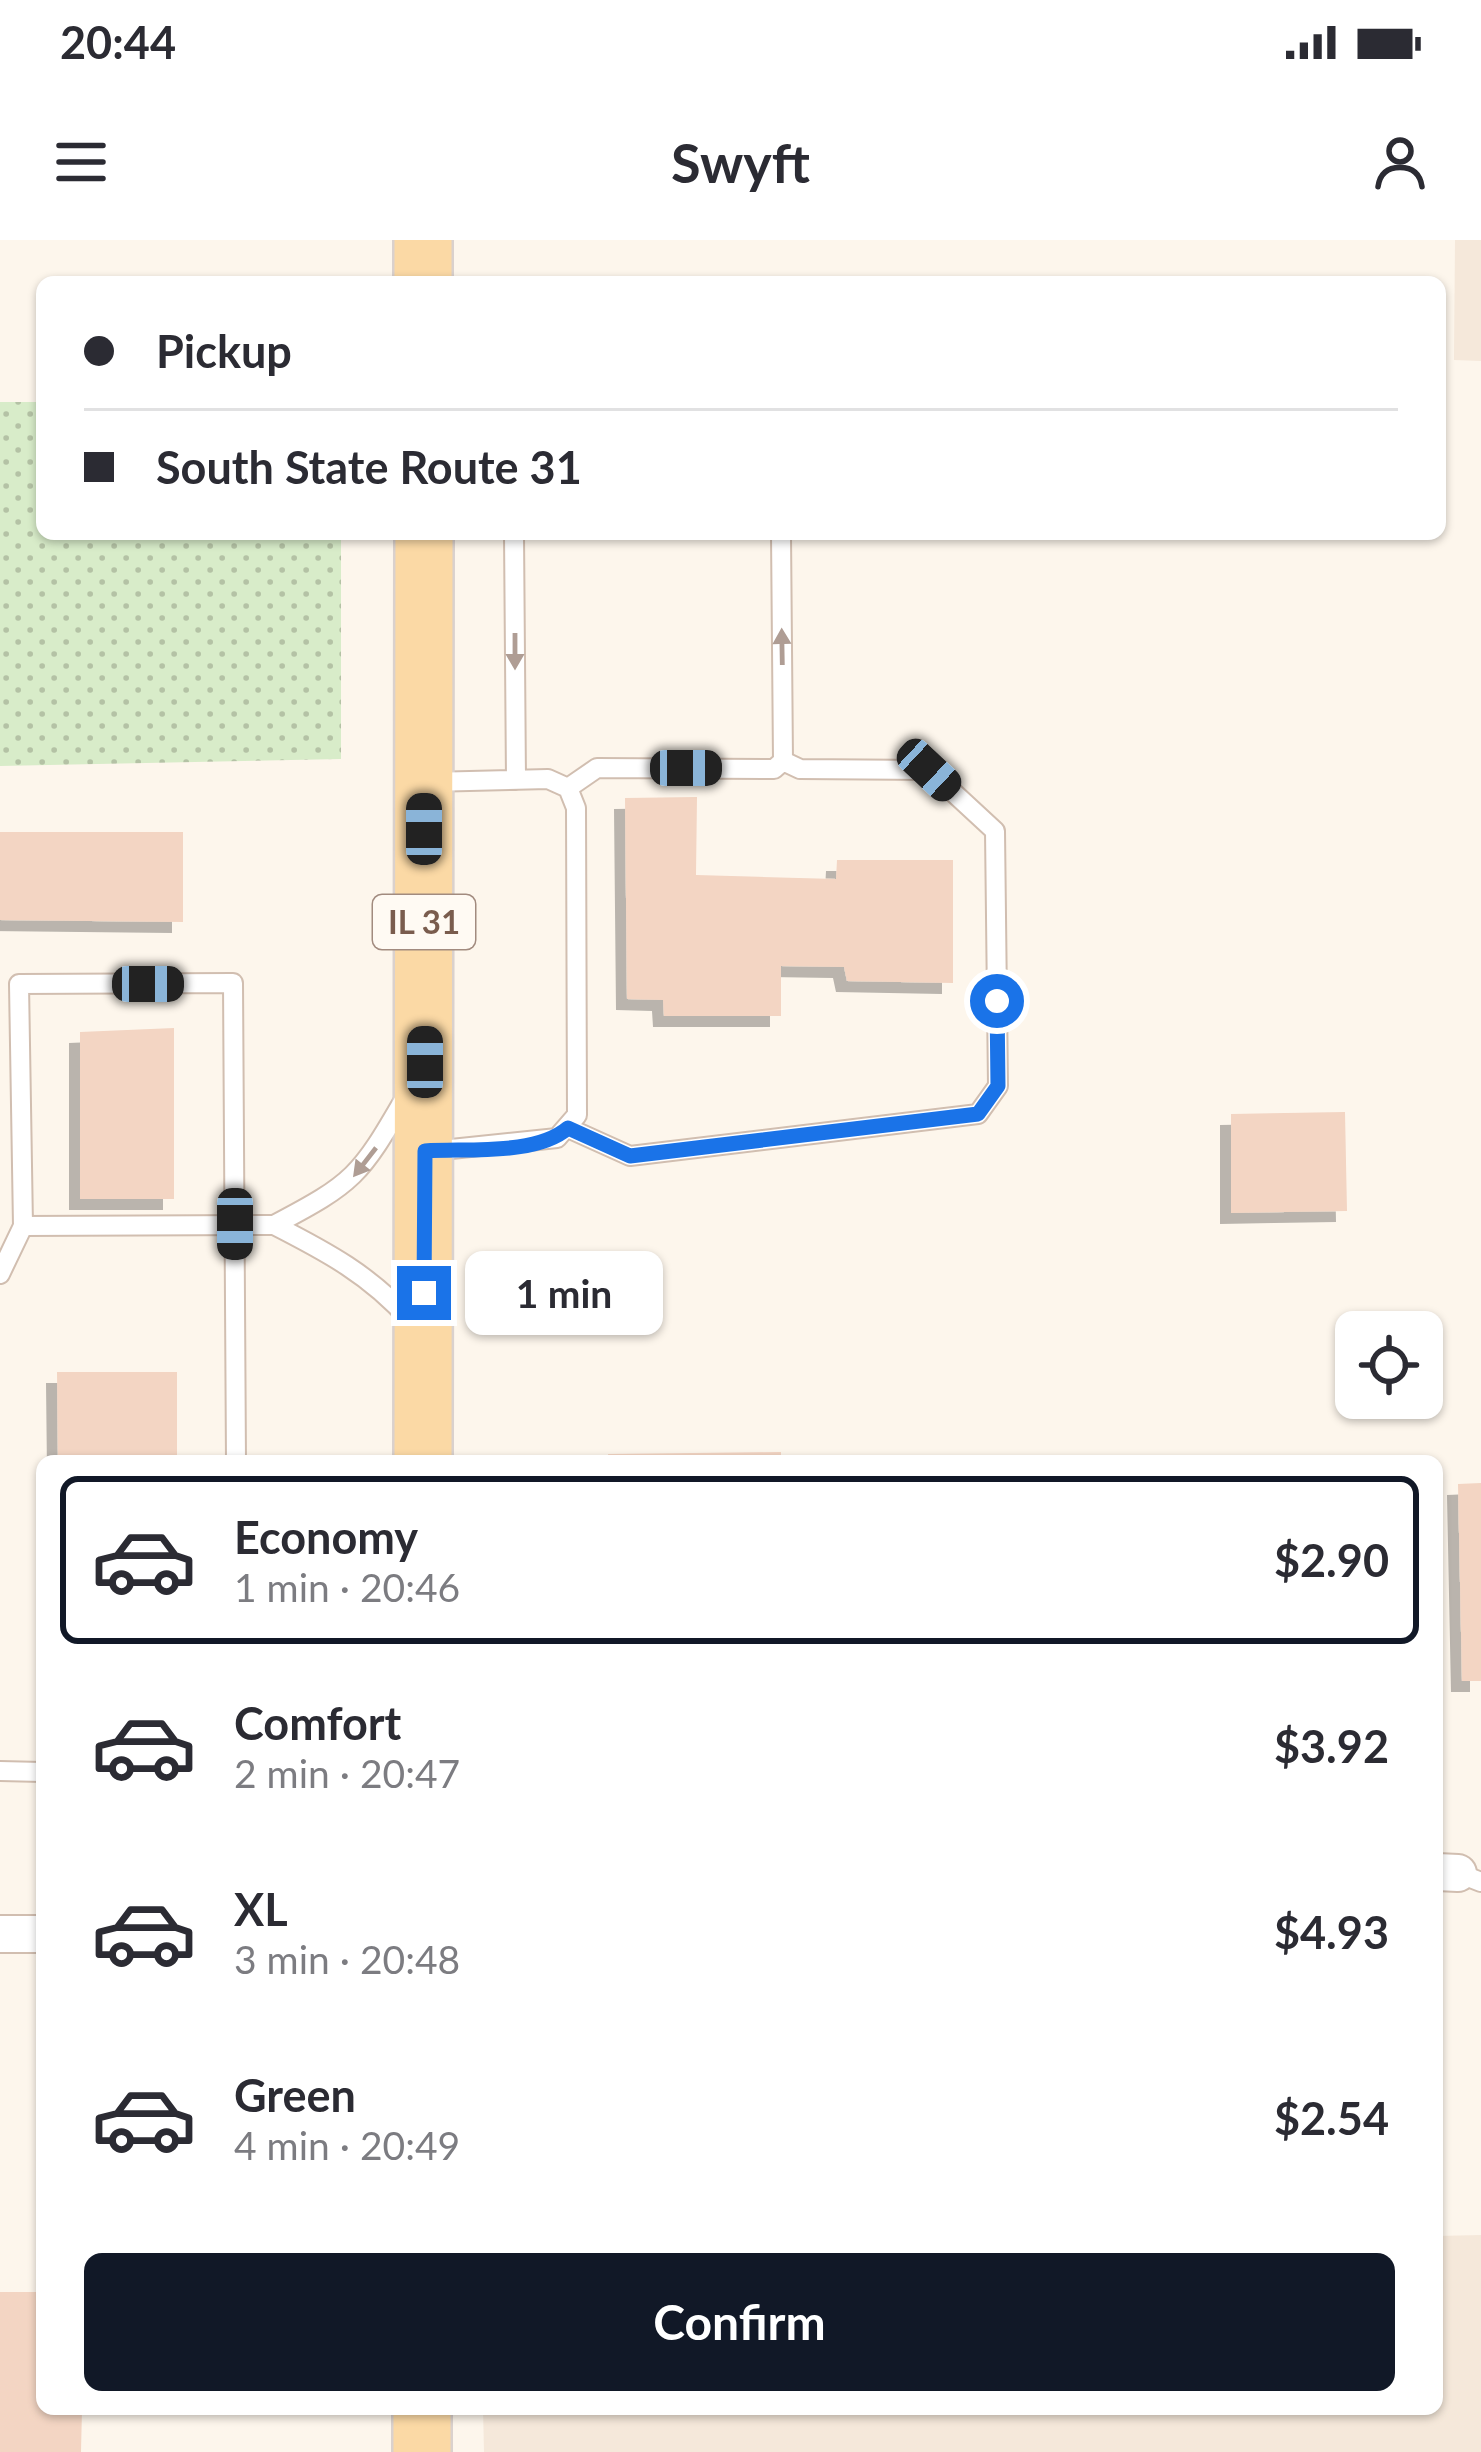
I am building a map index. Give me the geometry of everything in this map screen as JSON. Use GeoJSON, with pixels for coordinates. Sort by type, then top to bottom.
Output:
{"type":"FeatureCollection","features":[{"type":"Feature","properties":{"kind":"main road"},"geometry":{"type":"LineString","coordinates":[[423,240],[423,276]]}},
{"type":"Feature","properties":{"kind":"main road","name":"IL 31"},"geometry":{"type":"LineString","coordinates":[[423,1455],[424,540]]}},
{"type":"Feature","properties":{"kind":"main road"},"geometry":{"type":"LineString","coordinates":[[422,2415],[422,2452]]}},
{"type":"Feature","properties":{"kind":"street"},"geometry":{"type":"LineString","coordinates":[[0,1934],[36,1934]]}},
{"type":"Feature","properties":{"kind":"lane"},"geometry":{"type":"LineString","coordinates":[[514,540],[516,780]]}},
{"type":"Feature","properties":{"kind":"lane"},"geometry":{"type":"LineString","coordinates":[[568,788],[597,768],[774,769],[783,760],[781,540]]}},
{"type":"Feature","properties":{"kind":"lane"},"geometry":{"type":"LineString","coordinates":[[568,1128],[630,1156],[978,1114],[998,1086],[995,831],[929,770],[800,769],[783,760]]}},
{"type":"Feature","properties":{"kind":"lane"},"geometry":{"type":"LineString","coordinates":[[424,782],[548,779],[568,788],[576,808],[577,1115],[557,1138],[425,1151]]}},
{"type":"Feature","properties":{"kind":"lane"},"geometry":{"type":"LineString","coordinates":[[0,1274],[23,1226],[19,985],[233,983],[236,1455]]}},
{"type":"Feature","properties":{"kind":"lane"},"geometry":{"type":"LineString","coordinates":[[274,1225],[343,1189],[370,1158],[425,1062]]}},
{"type":"Feature","properties":{"kind":"lane"},"geometry":{"type":"LineString","coordinates":[[23,1226],[274,1225],[343,1260],[382,1288],[424,1336]]}},
{"type":"Feature","properties":{"kind":"lane"},"geometry":{"type":"LineString","coordinates":[[0,1771],[36,1772]]}},
{"type":"Feature","properties":{"kind":"shaded area"},"geometry":{"type":"Polygon","coordinates":[[[1455,240],[1481,240],[1481,361],[1454,360],[1455,240]]]}},
{"type":"Feature","properties":{"kind":"shaded area"},"geometry":{"type":"Polygon","coordinates":[[[1481,2235],[1481,2452],[484,2452],[483,2415],[1443,2415],[1443,2236],[1481,2235]]]}},
{"type":"Feature","properties":{"kind":"green space"},"geometry":{"type":"Polygon","coordinates":[[[0,402],[36,402],[36,540],[341,540],[341,759],[0,766],[0,402]]]}},
{"type":"Feature","properties":{"kind":"building"},"geometry":{"type":"Polygon","coordinates":[[[697,797],[696,875],[836,879],[837,860],[953,860],[953,983],[847,981],[844,967],[781,966],[781,1016],[664,1016],[663,1000],[627,999],[625,798],[697,797]]]}},
{"type":"Feature","properties":{"kind":"building"},"geometry":{"type":"Polygon","coordinates":[[[0,832],[183,832],[183,922],[0,920],[0,832]]]}},
{"type":"Feature","properties":{"kind":"building"},"geometry":{"type":"Polygon","coordinates":[[[174,1028],[174,1199],[80,1199],[80,1032],[174,1028]]]}},
{"type":"Feature","properties":{"kind":"building"},"geometry":{"type":"Polygon","coordinates":[[[1345,1112],[1347,1211],[1231,1213],[1231,1114],[1345,1112]]]}},
{"type":"Feature","properties":{"kind":"building"},"geometry":{"type":"Polygon","coordinates":[[[57,1372],[177,1372],[177,1455],[58,1455],[57,1372]]]}},
{"type":"Feature","properties":{"kind":"building"},"geometry":{"type":"Polygon","coordinates":[[[781,1452],[781,1455],[608,1454],[781,1452]]]}},
{"type":"Feature","properties":{"kind":"building"},"geometry":{"type":"Polygon","coordinates":[[[1481,1483],[1481,1681],[1462,1681],[1458,1484],[1481,1483]]]}},
{"type":"Feature","properties":{"kind":"building"},"geometry":{"type":"Polygon","coordinates":[[[0,2292],[36,2292],[36,2415],[82,2415],[81,2452],[0,2452],[0,2292]]]}},
{"type":"Feature","properties":{"kind":"route"},"geometry":{"type":"LineString","coordinates":[[424,1293],[425,1151],[518,1145],[557,1138],[568,1128],[630,1156],[978,1114],[998,1086],[997,1001]]}}]}
